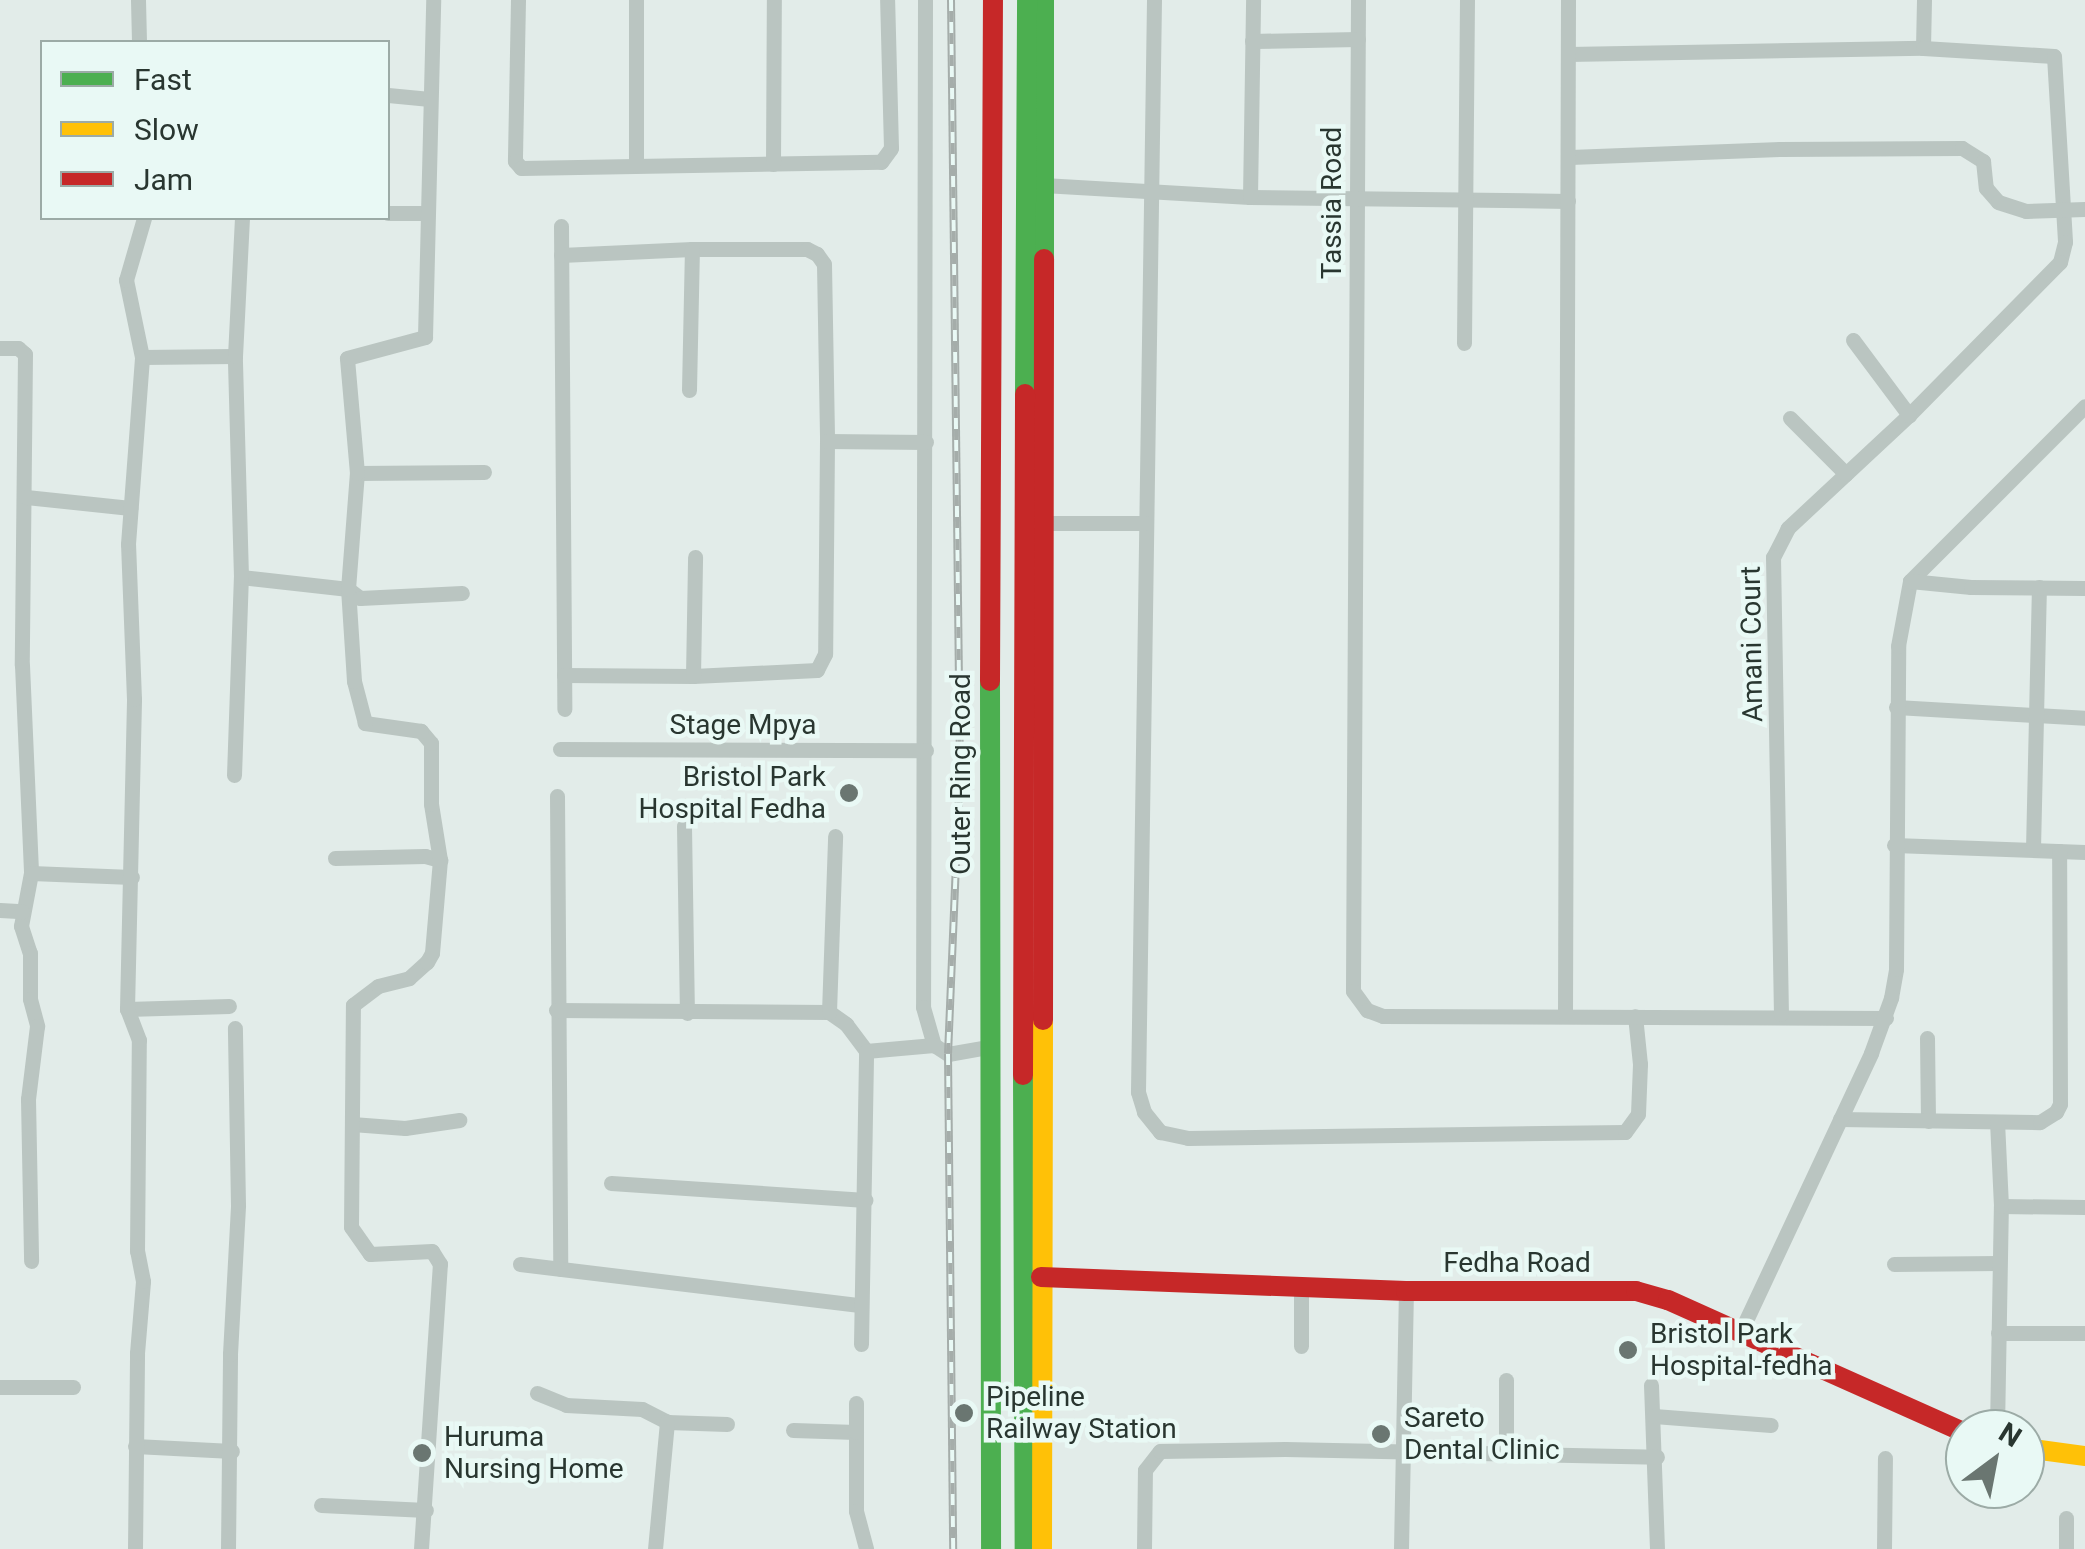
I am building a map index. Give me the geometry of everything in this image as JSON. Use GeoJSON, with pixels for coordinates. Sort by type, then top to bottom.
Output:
{"type":"FeatureCollection","features":[{"type":"Feature","properties":{"kind":"main road","name":"Outer Ring Road"},"geometry":{"type":"LineString","coordinates":[[991,1549],[988,1046],[992,0]]}},
{"type":"Feature","properties":{"kind":"main road"},"geometry":{"type":"LineString","coordinates":[[1025,1549],[1022,909],[1027,0]]}},
{"type":"Feature","properties":{"kind":"main road"},"geometry":{"type":"LineString","coordinates":[[1042,1549],[1044,0]]}},
{"type":"Feature","properties":{"kind":"main road","name":"Fedha Road"},"geometry":{"type":"LineString","coordinates":[[1041,1277],[1406,1291],[1636,1291],[1741,1332],[1945,1424]]}},
{"type":"Feature","properties":{"kind":"main road"},"geometry":{"type":"LineString","coordinates":[[2045,1451],[2085,1456]]}},
{"type":"Feature","properties":{"kind":"street"},"geometry":{"type":"LineString","coordinates":[[138,0],[139,40]]}},
{"type":"Feature","properties":{"kind":"street"},"geometry":{"type":"LineString","coordinates":[[421,1549],[440,1264],[432,1251],[370,1254],[357,1240],[350,1212],[354,1005],[378,986],[409,978],[427,962],[432,953],[440,860],[431,804],[431,743],[421,731],[372,726],[361,717],[348,589],[357,472],[347,358],[425,336],[433,0]]}},
{"type":"Feature","properties":{"kind":"street"},"geometry":{"type":"LineString","coordinates":[[518,0],[516,165],[882,162],[890,148],[887,0]]}},
{"type":"Feature","properties":{"kind":"street"},"geometry":{"type":"LineString","coordinates":[[636,0],[636,165]]}},
{"type":"Feature","properties":{"kind":"street"},"geometry":{"type":"LineString","coordinates":[[773,164],[774,0]]}},
{"type":"Feature","properties":{"kind":"street"},"geometry":{"type":"LineString","coordinates":[[925,0],[926,750],[921,810],[923,1007],[934,1045]]}},
{"type":"Feature","properties":{"kind":"street"},"geometry":{"type":"LineString","coordinates":[[1154,0],[1138,1092],[1150,1124],[1160,1132],[1188,1138],[1625,1132],[1638,1114],[1640,1064],[1635,1016]]}},
{"type":"Feature","properties":{"kind":"street"},"geometry":{"type":"LineString","coordinates":[[1250,197],[1253,0]]}},
{"type":"Feature","properties":{"kind":"street","name":"Tassia Road"},"geometry":{"type":"LineString","coordinates":[[1358,0],[1352,991],[1368,1010],[1383,1016],[1565,1013]]}},
{"type":"Feature","properties":{"kind":"street"},"geometry":{"type":"LineString","coordinates":[[1464,343],[1467,0]]}},
{"type":"Feature","properties":{"kind":"street"},"geometry":{"type":"LineString","coordinates":[[1568,0],[1565,1013],[1886,1018]]}},
{"type":"Feature","properties":{"kind":"street"},"geometry":{"type":"LineString","coordinates":[[1568,54],[1923,48],[1924,0]]}},
{"type":"Feature","properties":{"kind":"street"},"geometry":{"type":"LineString","coordinates":[[1252,41],[1358,39]]}},
{"type":"Feature","properties":{"kind":"street","name":"Amani Court"},"geometry":{"type":"LineString","coordinates":[[1781,1014],[1774,557],[1788,528],[2054,271],[2066,242],[2060,211],[2060,104],[2054,56],[1923,48]]}},
{"type":"Feature","properties":{"kind":"street"},"geometry":{"type":"LineString","coordinates":[[390,95],[430,98]]}},
{"type":"Feature","properties":{"kind":"street"},"geometry":{"type":"LineString","coordinates":[[1570,157],[1780,149],[1962,148],[1983,161],[1986,188],[1998,202],[2026,212],[2085,208]]}},
{"type":"Feature","properties":{"kind":"street"},"geometry":{"type":"LineString","coordinates":[[1043,185],[1250,197],[1568,201]]}},
{"type":"Feature","properties":{"kind":"street"},"geometry":{"type":"LineString","coordinates":[[390,213],[426,212]]}},
{"type":"Feature","properties":{"kind":"street"},"geometry":{"type":"LineString","coordinates":[[135,1549],[135,1446],[143,1281],[137,1251],[139,1040],[127,1009],[132,877],[130,508],[142,357],[126,280],[143,220]]}},
{"type":"Feature","properties":{"kind":"street"},"geometry":{"type":"LineString","coordinates":[[234,775],[241,577],[235,356],[242,220]]}},
{"type":"Feature","properties":{"kind":"street"},"geometry":{"type":"LineString","coordinates":[[560,226],[564,709]]}},
{"type":"Feature","properties":{"kind":"street"},"geometry":{"type":"LineString","coordinates":[[561,255],[692,250],[807,250],[817,254],[824,264],[827,442],[822,664],[809,673],[564,674]]}},
{"type":"Feature","properties":{"kind":"street"},"geometry":{"type":"LineString","coordinates":[[689,390],[692,250]]}},
{"type":"Feature","properties":{"kind":"street"},"geometry":{"type":"LineString","coordinates":[[1853,340],[1909,415]]}},
{"type":"Feature","properties":{"kind":"street"},"geometry":{"type":"LineString","coordinates":[[0,348],[18,348],[24,354],[22,664],[32,874],[22,911],[36,1026],[28,1099],[31,1260]]}},
{"type":"Feature","properties":{"kind":"street"},"geometry":{"type":"LineString","coordinates":[[142,357],[235,356]]}},
{"type":"Feature","properties":{"kind":"street"},"geometry":{"type":"LineString","coordinates":[[1741,1332],[1886,1018],[1896,969],[1898,646],[1910,581],[2085,406]]}},
{"type":"Feature","properties":{"kind":"street"},"geometry":{"type":"LineString","coordinates":[[1790,418],[1846,474]]}},
{"type":"Feature","properties":{"kind":"street"},"geometry":{"type":"LineString","coordinates":[[827,442],[926,442]]}},
{"type":"Feature","properties":{"kind":"street"},"geometry":{"type":"LineString","coordinates":[[357,472],[484,472]]}},
{"type":"Feature","properties":{"kind":"street"},"geometry":{"type":"LineString","coordinates":[[26,497],[130,508]]}},
{"type":"Feature","properties":{"kind":"street"},"geometry":{"type":"LineString","coordinates":[[1042,523],[1145,523]]}},
{"type":"Feature","properties":{"kind":"street"},"geometry":{"type":"LineString","coordinates":[[693,676],[695,558]]}},
{"type":"Feature","properties":{"kind":"street"},"geometry":{"type":"LineString","coordinates":[[241,577],[348,589],[360,598],[462,593]]}},
{"type":"Feature","properties":{"kind":"street"},"geometry":{"type":"LineString","coordinates":[[1910,581],[2085,588]]}},
{"type":"Feature","properties":{"kind":"street"},"geometry":{"type":"LineString","coordinates":[[2032,848],[2040,588]]}},
{"type":"Feature","properties":{"kind":"street"},"geometry":{"type":"LineString","coordinates":[[1896,707],[2085,718]]}},
{"type":"Feature","properties":{"kind":"street","name":"Stage Mpya"},"geometry":{"type":"LineString","coordinates":[[560,749],[926,750]]}},
{"type":"Feature","properties":{"kind":"street"},"geometry":{"type":"LineString","coordinates":[[557,796],[560,1269]]}},
{"type":"Feature","properties":{"kind":"street"},"geometry":{"type":"LineString","coordinates":[[684,826],[686,1013]]}},
{"type":"Feature","properties":{"kind":"street"},"geometry":{"type":"LineString","coordinates":[[829,1012],[835,836]]}},
{"type":"Feature","properties":{"kind":"street"},"geometry":{"type":"LineString","coordinates":[[1894,845],[2085,852]]}},
{"type":"Feature","properties":{"kind":"street"},"geometry":{"type":"LineString","coordinates":[[1840,1118],[2040,1122],[2056,1112],[2060,1104],[2060,851]]}},
{"type":"Feature","properties":{"kind":"street"},"geometry":{"type":"LineString","coordinates":[[336,858],[425,856],[440,860]]}},
{"type":"Feature","properties":{"kind":"street"},"geometry":{"type":"LineString","coordinates":[[32,874],[132,877]]}},
{"type":"Feature","properties":{"kind":"street"},"geometry":{"type":"LineString","coordinates":[[0,910],[22,911]]}},
{"type":"Feature","properties":{"kind":"street"},"geometry":{"type":"LineString","coordinates":[[127,1009],[229,1006]]}},
{"type":"Feature","properties":{"kind":"street"},"geometry":{"type":"LineString","coordinates":[[556,1010],[829,1012],[846,1024],[866,1051],[861,1344]]}},
{"type":"Feature","properties":{"kind":"street"},"geometry":{"type":"LineString","coordinates":[[228,1549],[230,1354],[238,1205],[234,1028]]}},
{"type":"Feature","properties":{"kind":"street"},"geometry":{"type":"LineString","coordinates":[[1927,1038],[1928,1121]]}},
{"type":"Feature","properties":{"kind":"street"},"geometry":{"type":"LineString","coordinates":[[866,1051],[934,1045],[948,1054],[988,1046]]}},
{"type":"Feature","properties":{"kind":"street"},"geometry":{"type":"LineString","coordinates":[[352,1124],[404,1128],[459,1120]]}},
{"type":"Feature","properties":{"kind":"street"},"geometry":{"type":"LineString","coordinates":[[1997,1122],[2001,1206],[1997,1409]]}},
{"type":"Feature","properties":{"kind":"street"},"geometry":{"type":"LineString","coordinates":[[612,1184],[864,1200]]}},
{"type":"Feature","properties":{"kind":"street"},"geometry":{"type":"LineString","coordinates":[[2001,1206],[2085,1207]]}},
{"type":"Feature","properties":{"kind":"street"},"geometry":{"type":"LineString","coordinates":[[520,1264],[860,1304]]}},
{"type":"Feature","properties":{"kind":"street"},"geometry":{"type":"LineString","coordinates":[[1894,1264],[1998,1264]]}},
{"type":"Feature","properties":{"kind":"street"},"geometry":{"type":"LineString","coordinates":[[1301,1287],[1301,1346]]}},
{"type":"Feature","properties":{"kind":"street"},"geometry":{"type":"LineString","coordinates":[[1401,1549],[1406,1291]]}},
{"type":"Feature","properties":{"kind":"street"},"geometry":{"type":"LineString","coordinates":[[1998,1334],[2085,1334]]}},
{"type":"Feature","properties":{"kind":"street"},"geometry":{"type":"LineString","coordinates":[[1506,1380],[1506,1453]]}},
{"type":"Feature","properties":{"kind":"street"},"geometry":{"type":"LineString","coordinates":[[1651,1385],[1656,1549]]}},
{"type":"Feature","properties":{"kind":"street"},"geometry":{"type":"LineString","coordinates":[[0,1388],[73,1386]]}},
{"type":"Feature","properties":{"kind":"street"},"geometry":{"type":"LineString","coordinates":[[537,1393],[566,1405],[642,1409],[667,1422],[727,1424]]}},
{"type":"Feature","properties":{"kind":"street"},"geometry":{"type":"LineString","coordinates":[[856,1402],[856,1510],[866,1549]]}},
{"type":"Feature","properties":{"kind":"street"},"geometry":{"type":"LineString","coordinates":[[1654,1416],[1771,1425]]}},
{"type":"Feature","properties":{"kind":"street"},"geometry":{"type":"LineString","coordinates":[[655,1549],[667,1422]]}},
{"type":"Feature","properties":{"kind":"street"},"geometry":{"type":"LineString","coordinates":[[793,1430],[856,1432]]}},
{"type":"Feature","properties":{"kind":"street"},"geometry":{"type":"LineString","coordinates":[[135,1446],[232,1451]]}},
{"type":"Feature","properties":{"kind":"street"},"geometry":{"type":"LineString","coordinates":[[1144,1549],[1145,1470],[1160,1451],[1656,1457]]}},
{"type":"Feature","properties":{"kind":"street"},"geometry":{"type":"LineString","coordinates":[[1884,1549],[1885,1458]]}},
{"type":"Feature","properties":{"kind":"street"},"geometry":{"type":"LineString","coordinates":[[321,1504],[426,1510]]}},
{"type":"Feature","properties":{"kind":"street"},"geometry":{"type":"LineString","coordinates":[[2066,1518],[2066,1549]]}},
{"type":"Feature","properties":{"kind":"railway"},"geometry":{"type":"LineString","coordinates":[[951,0],[960,768],[948,1054],[953,1549]]}},
{"type":"Feature","properties":{"kind":"traffic: fast"},"geometry":{"type":"LineString","coordinates":[[1025,394],[1027,0]]}},
{"type":"Feature","properties":{"kind":"traffic: fast"},"geometry":{"type":"LineString","coordinates":[[1044,0],[1044,259]]}},
{"type":"Feature","properties":{"kind":"traffic: fast"},"geometry":{"type":"LineString","coordinates":[[990,681],[991,1549]]}},
{"type":"Feature","properties":{"kind":"traffic: fast"},"geometry":{"type":"LineString","coordinates":[[1023,1075],[1025,1549]]}},
{"type":"Feature","properties":{"kind":"traffic: slow"},"geometry":{"type":"LineString","coordinates":[[1042,1549],[1043,1020]]}},
{"type":"Feature","properties":{"kind":"traffic: slow"},"geometry":{"type":"LineString","coordinates":[[2045,1451],[2085,1456]]}},
{"type":"Feature","properties":{"kind":"traffic: jam"},"geometry":{"type":"LineString","coordinates":[[990,681],[993,0]]}},
{"type":"Feature","properties":{"kind":"traffic: jam"},"geometry":{"type":"LineString","coordinates":[[1043,1020],[1044,259]]}},
{"type":"Feature","properties":{"kind":"traffic: jam"},"geometry":{"type":"LineString","coordinates":[[1023,1075],[1025,394]]}},
{"type":"Feature","properties":{"kind":"traffic: jam"},"geometry":{"type":"LineString","coordinates":[[1041,1277],[1406,1291],[1636,1291],[1668,1300],[1945,1424]]}},
{"type":"Feature","properties":{"kind":"place","name":"Bristol Park Hospital Fedha"},"geometry":{"type":"Point","coordinates":[849,793]}},
{"type":"Feature","properties":{"kind":"place","name":"Bristol Park Hospital-fedha"},"geometry":{"type":"Point","coordinates":[1628,1350]}},
{"type":"Feature","properties":{"kind":"place","name":"Pipeline Railway Station"},"geometry":{"type":"Point","coordinates":[964,1413]}},
{"type":"Feature","properties":{"kind":"place","name":"Sareto Dental Clinic"},"geometry":{"type":"Point","coordinates":[1381,1434]}},
{"type":"Feature","properties":{"kind":"place","name":"Huruma Nursing Home"},"geometry":{"type":"Point","coordinates":[422,1453]}}]}
